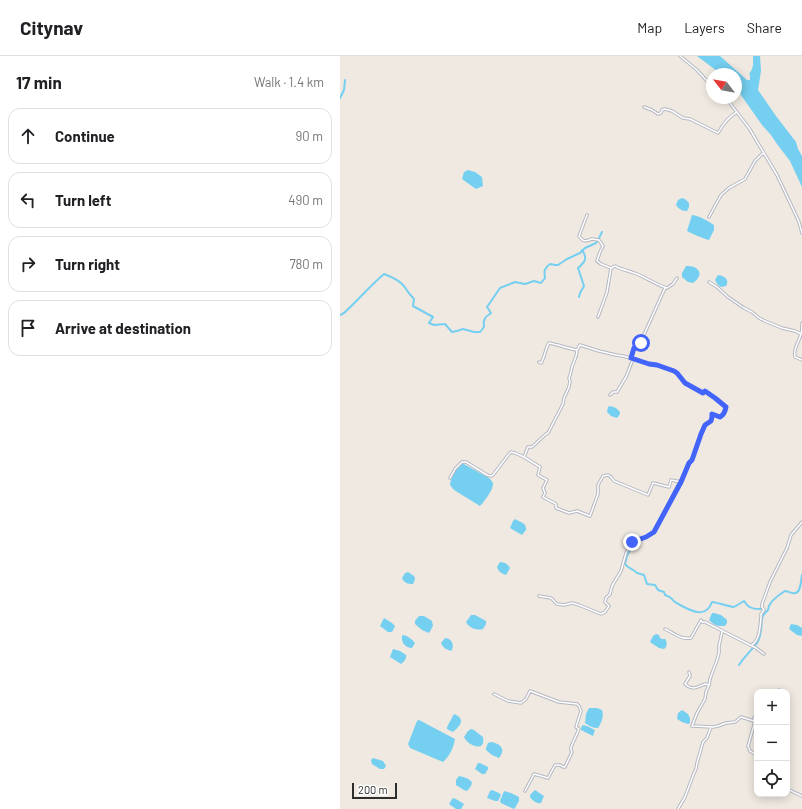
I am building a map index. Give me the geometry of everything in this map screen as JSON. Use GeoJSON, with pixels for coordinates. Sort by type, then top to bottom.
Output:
{"type":"FeatureCollection","features":[{"type":"Feature","properties":{"kind":"street"},"geometry":{"type":"LineString","coordinates":[[680,56],[706,80]]}},
{"type":"Feature","properties":{"kind":"street"},"geometry":{"type":"LineString","coordinates":[[731,104],[749,128],[777,175],[799,222],[802,234]]}},
{"type":"Feature","properties":{"kind":"street"},"geometry":{"type":"LineString","coordinates":[[644,107],[658,114],[665,109],[672,111],[683,118],[690,119],[718,133],[727,120],[737,112]]}},
{"type":"Feature","properties":{"kind":"street"},"geometry":{"type":"LineString","coordinates":[[709,217],[721,195],[729,188],[745,179],[755,161],[762,154],[764,154]]}},
{"type":"Feature","properties":{"kind":"street"},"geometry":{"type":"LineString","coordinates":[[587,215],[579,236],[586,241],[593,239],[598,240],[603,246],[598,261],[601,264],[611,268],[615,266],[635,273],[665,288]]}},
{"type":"Feature","properties":{"kind":"street"},"geometry":{"type":"LineString","coordinates":[[598,317],[607,292],[611,268]]}},
{"type":"Feature","properties":{"kind":"street"},"geometry":{"type":"LineString","coordinates":[[610,395],[613,392],[617,392],[624,381],[632,359],[634,348],[638,348],[641,343],[665,288],[673,284],[677,278]]}},
{"type":"Feature","properties":{"kind":"street"},"geometry":{"type":"LineString","coordinates":[[709,282],[717,287],[722,293],[759,318],[801,334]]}},
{"type":"Feature","properties":{"kind":"street"},"geometry":{"type":"LineString","coordinates":[[802,324],[801,334],[794,354],[795,357],[802,360]]}},
{"type":"Feature","properties":{"kind":"street"},"geometry":{"type":"LineString","coordinates":[[540,362],[541,363],[543,360],[547,346],[550,343],[576,350]]}},
{"type":"Feature","properties":{"kind":"street"},"geometry":{"type":"LineString","coordinates":[[524,457],[528,447],[532,447],[548,433],[563,404],[569,387],[569,378],[576,357],[576,350],[580,345],[592,350],[623,356],[674,371],[685,383],[703,393],[705,391],[709,393],[726,407],[722,416],[720,417],[712,414],[711,421],[705,425],[692,460],[689,463],[654,532],[646,537],[634,541],[629,547],[610,594],[606,598],[605,602],[608,606],[605,612],[601,614],[572,603],[564,605],[557,604],[551,598],[539,596]]}},
{"type":"Feature","properties":{"kind":"street"},"geometry":{"type":"LineString","coordinates":[[450,478],[455,468],[462,462],[466,462],[491,476],[498,470],[503,461],[511,452],[515,453],[540,467],[538,474],[547,480],[543,488],[545,492],[543,496],[556,504],[556,508],[569,513],[577,511],[590,516],[598,494],[598,485],[603,476],[608,475],[614,481],[648,495],[653,483],[669,487],[671,480],[680,481]]}},
{"type":"Feature","properties":{"kind":"street"},"geometry":{"type":"LineString","coordinates":[[752,645],[758,639],[761,617],[764,610],[762,604],[770,582],[787,548],[791,535],[802,522]]}},
{"type":"Feature","properties":{"kind":"street"},"geometry":{"type":"LineString","coordinates":[[665,629],[678,637],[687,639],[691,638],[701,620],[702,622],[752,645],[764,654]]}},
{"type":"Feature","properties":{"kind":"street"},"geometry":{"type":"LineString","coordinates":[[723,631],[718,646],[718,660],[710,679],[705,699],[692,726],[718,726],[735,722],[741,717],[754,720]]}},
{"type":"Feature","properties":{"kind":"street"},"geometry":{"type":"LineString","coordinates":[[689,672],[690,676],[685,684],[686,686],[697,688],[705,684],[709,685]]}},
{"type":"Feature","properties":{"kind":"street"},"geometry":{"type":"LineString","coordinates":[[494,694],[508,701],[521,703],[530,691],[559,702],[577,704],[580,708],[581,712],[576,728],[579,729],[571,747],[572,752],[565,767],[555,765],[548,778],[534,774],[525,791]]}},
{"type":"Feature","properties":{"kind":"street"},"geometry":{"type":"LineString","coordinates":[[754,726],[748,746],[750,751],[754,753]]}},
{"type":"Feature","properties":{"kind":"street"},"geometry":{"type":"LineString","coordinates":[[678,809],[685,797],[696,769],[704,742],[711,727]]}},
{"type":"Feature","properties":{"kind":"street"},"geometry":{"type":"LineString","coordinates":[[790,790],[802,796]]}},
{"type":"Feature","properties":{"kind":"water"},"geometry":{"type":"Polygon","coordinates":[[[697,56],[720,56],[734,68],[713,68],[697,56]]]}},
{"type":"Feature","properties":{"kind":"water"},"geometry":{"type":"Polygon","coordinates":[[[753,56],[760,56],[761,71],[758,90],[796,142],[802,156],[802,187],[790,161],[742,97],[742,76],[747,80],[750,80],[749,74],[752,68],[753,56]]]}},
{"type":"Feature","properties":{"kind":"water"},"geometry":{"type":"Polygon","coordinates":[[[468,170],[475,172],[482,177],[483,186],[476,189],[462,179],[464,172],[468,170]]]}},
{"type":"Feature","properties":{"kind":"water"},"geometry":{"type":"Polygon","coordinates":[[[682,198],[689,203],[687,211],[681,210],[676,205],[678,200],[682,198]]]}},
{"type":"Feature","properties":{"kind":"water"},"geometry":{"type":"Polygon","coordinates":[[[692,215],[707,220],[714,225],[714,230],[709,240],[687,231],[692,215]]]}},
{"type":"Feature","properties":{"kind":"water"},"geometry":{"type":"Polygon","coordinates":[[[686,266],[694,267],[699,271],[699,277],[693,283],[688,282],[682,277],[682,273],[686,266]]]}},
{"type":"Feature","properties":{"kind":"water"},"geometry":{"type":"Polygon","coordinates":[[[718,275],[726,278],[726,286],[721,287],[718,285],[715,280],[718,275]]]}},
{"type":"Feature","properties":{"kind":"water"},"geometry":{"type":"Polygon","coordinates":[[[610,406],[616,408],[620,412],[617,418],[611,416],[607,412],[608,407],[610,406]]]}},
{"type":"Feature","properties":{"kind":"water"},"geometry":{"type":"Polygon","coordinates":[[[462,463],[489,478],[493,482],[493,487],[490,493],[480,506],[454,490],[450,485],[454,473],[462,463]]]}},
{"type":"Feature","properties":{"kind":"water"},"geometry":{"type":"Polygon","coordinates":[[[515,519],[523,523],[526,528],[522,535],[510,528],[515,519]]]}},
{"type":"Feature","properties":{"kind":"water"},"geometry":{"type":"Polygon","coordinates":[[[500,562],[508,565],[510,568],[506,575],[500,572],[497,567],[500,562]]]}},
{"type":"Feature","properties":{"kind":"water"},"geometry":{"type":"Polygon","coordinates":[[[408,572],[414,576],[415,579],[413,584],[406,583],[402,578],[405,573],[408,572]]]}},
{"type":"Feature","properties":{"kind":"water"},"geometry":{"type":"Polygon","coordinates":[[[712,613],[721,615],[727,620],[725,626],[716,625],[709,620],[712,613]]]}},
{"type":"Feature","properties":{"kind":"water"},"geometry":{"type":"Polygon","coordinates":[[[471,615],[475,615],[486,621],[483,629],[478,630],[467,624],[466,622],[471,615]]]}},
{"type":"Feature","properties":{"kind":"water"},"geometry":{"type":"Polygon","coordinates":[[[419,616],[424,616],[432,621],[433,626],[429,633],[422,630],[415,624],[415,621],[419,616]]]}},
{"type":"Feature","properties":{"kind":"water"},"geometry":{"type":"Polygon","coordinates":[[[384,618],[395,626],[392,632],[388,632],[380,626],[384,618]]]}},
{"type":"Feature","properties":{"kind":"water"},"geometry":{"type":"Polygon","coordinates":[[[791,624],[802,628],[801,636],[789,629],[791,624]]]}},
{"type":"Feature","properties":{"kind":"water"},"geometry":{"type":"Polygon","coordinates":[[[656,634],[659,635],[660,638],[666,640],[666,647],[664,649],[659,648],[650,642],[656,634]]]}},
{"type":"Feature","properties":{"kind":"water"},"geometry":{"type":"Polygon","coordinates":[[[403,635],[410,638],[415,643],[412,648],[404,645],[402,639],[403,635]]]}},
{"type":"Feature","properties":{"kind":"water"},"geometry":{"type":"Polygon","coordinates":[[[445,638],[449,639],[452,643],[453,647],[451,651],[445,648],[441,643],[445,638]]]}},
{"type":"Feature","properties":{"kind":"water"},"geometry":{"type":"Polygon","coordinates":[[[393,649],[406,655],[405,660],[401,664],[390,657],[393,649]]]}},
{"type":"Feature","properties":{"kind":"water"},"geometry":{"type":"Polygon","coordinates":[[[589,708],[597,708],[602,710],[603,714],[601,724],[598,728],[591,727],[585,723],[586,714],[589,708]]]}},
{"type":"Feature","properties":{"kind":"water"},"geometry":{"type":"Polygon","coordinates":[[[682,710],[688,714],[690,723],[688,724],[677,719],[678,713],[682,710]]]}},
{"type":"Feature","properties":{"kind":"water"},"geometry":{"type":"Polygon","coordinates":[[[454,714],[460,718],[461,723],[453,732],[447,729],[447,727],[454,714]]]}},
{"type":"Feature","properties":{"kind":"water"},"geometry":{"type":"Polygon","coordinates":[[[419,720],[455,739],[451,752],[443,762],[410,748],[408,744],[417,721],[419,720]]]}},
{"type":"Feature","properties":{"kind":"water"},"geometry":{"type":"Polygon","coordinates":[[[582,725],[595,730],[593,736],[581,730],[582,725]]]}},
{"type":"Feature","properties":{"kind":"water"},"geometry":{"type":"Polygon","coordinates":[[[471,729],[483,737],[482,745],[476,746],[466,740],[464,737],[471,729]]]}},
{"type":"Feature","properties":{"kind":"water"},"geometry":{"type":"Polygon","coordinates":[[[491,742],[501,747],[502,752],[499,758],[486,750],[488,743],[491,742]]]}},
{"type":"Feature","properties":{"kind":"water"},"geometry":{"type":"Polygon","coordinates":[[[373,758],[383,761],[386,766],[384,769],[380,769],[372,764],[371,760],[373,758]]]}},
{"type":"Feature","properties":{"kind":"water"},"geometry":{"type":"Polygon","coordinates":[[[478,763],[488,767],[485,774],[482,774],[475,769],[478,763]]]}},
{"type":"Feature","properties":{"kind":"water"},"geometry":{"type":"Polygon","coordinates":[[[459,776],[472,782],[467,791],[456,785],[456,780],[459,776]]]}},
{"type":"Feature","properties":{"kind":"water"},"geometry":{"type":"Polygon","coordinates":[[[492,790],[501,795],[498,801],[487,798],[492,790]]]}},
{"type":"Feature","properties":{"kind":"water"},"geometry":{"type":"Polygon","coordinates":[[[535,790],[544,796],[541,803],[536,802],[530,797],[535,790]]]}},
{"type":"Feature","properties":{"kind":"water"},"geometry":{"type":"Polygon","coordinates":[[[504,791],[519,797],[519,801],[514,809],[501,803],[500,801],[504,791]]]}},
{"type":"Feature","properties":{"kind":"water"},"geometry":{"type":"Polygon","coordinates":[[[454,798],[464,804],[461,809],[456,809],[449,804],[454,798]]]}},
{"type":"Feature","properties":{"kind":"waterway"},"geometry":{"type":"LineString","coordinates":[[340,98],[344,90],[345,80]]}},
{"type":"Feature","properties":{"kind":"waterway"},"geometry":{"type":"LineString","coordinates":[[555,265],[558,265],[596,243],[602,232]]}},
{"type":"Feature","properties":{"kind":"waterway"},"geometry":{"type":"LineString","coordinates":[[579,297],[584,286],[578,268],[585,259],[585,255],[582,250]]}},
{"type":"Feature","properties":{"kind":"waterway"},"geometry":{"type":"LineString","coordinates":[[340,315],[344,313],[384,274],[395,279],[404,286],[414,299],[413,306],[433,317],[429,323],[434,325],[445,324],[452,332],[463,329],[480,332],[484,327],[485,318],[491,313],[487,307],[500,288],[515,282],[525,284],[534,281],[541,283],[545,278],[546,268],[550,264],[555,265]]}},
{"type":"Feature","properties":{"kind":"waterway"},"geometry":{"type":"LineString","coordinates":[[641,540],[634,542],[625,564],[637,573],[644,575],[647,584],[655,585],[658,590],[664,592],[665,595],[670,597],[676,603],[698,612],[706,610],[712,602],[734,607],[744,601],[750,607],[761,609]]}},
{"type":"Feature","properties":{"kind":"waterway"},"geometry":{"type":"LineString","coordinates":[[739,665],[759,640],[762,616],[768,610],[772,601],[785,591],[793,593],[797,592],[800,589],[802,575]]}},
{"type":"Feature","properties":{"kind":"route"},"geometry":{"type":"LineString","coordinates":[[632,542],[646,537],[654,532],[680,481],[681,482],[689,463],[692,460],[705,425],[711,421],[712,414],[720,417],[722,416],[726,407],[709,393],[705,391],[703,393],[688,386],[674,371],[631,358],[634,348],[638,348],[641,343]]}}]}
